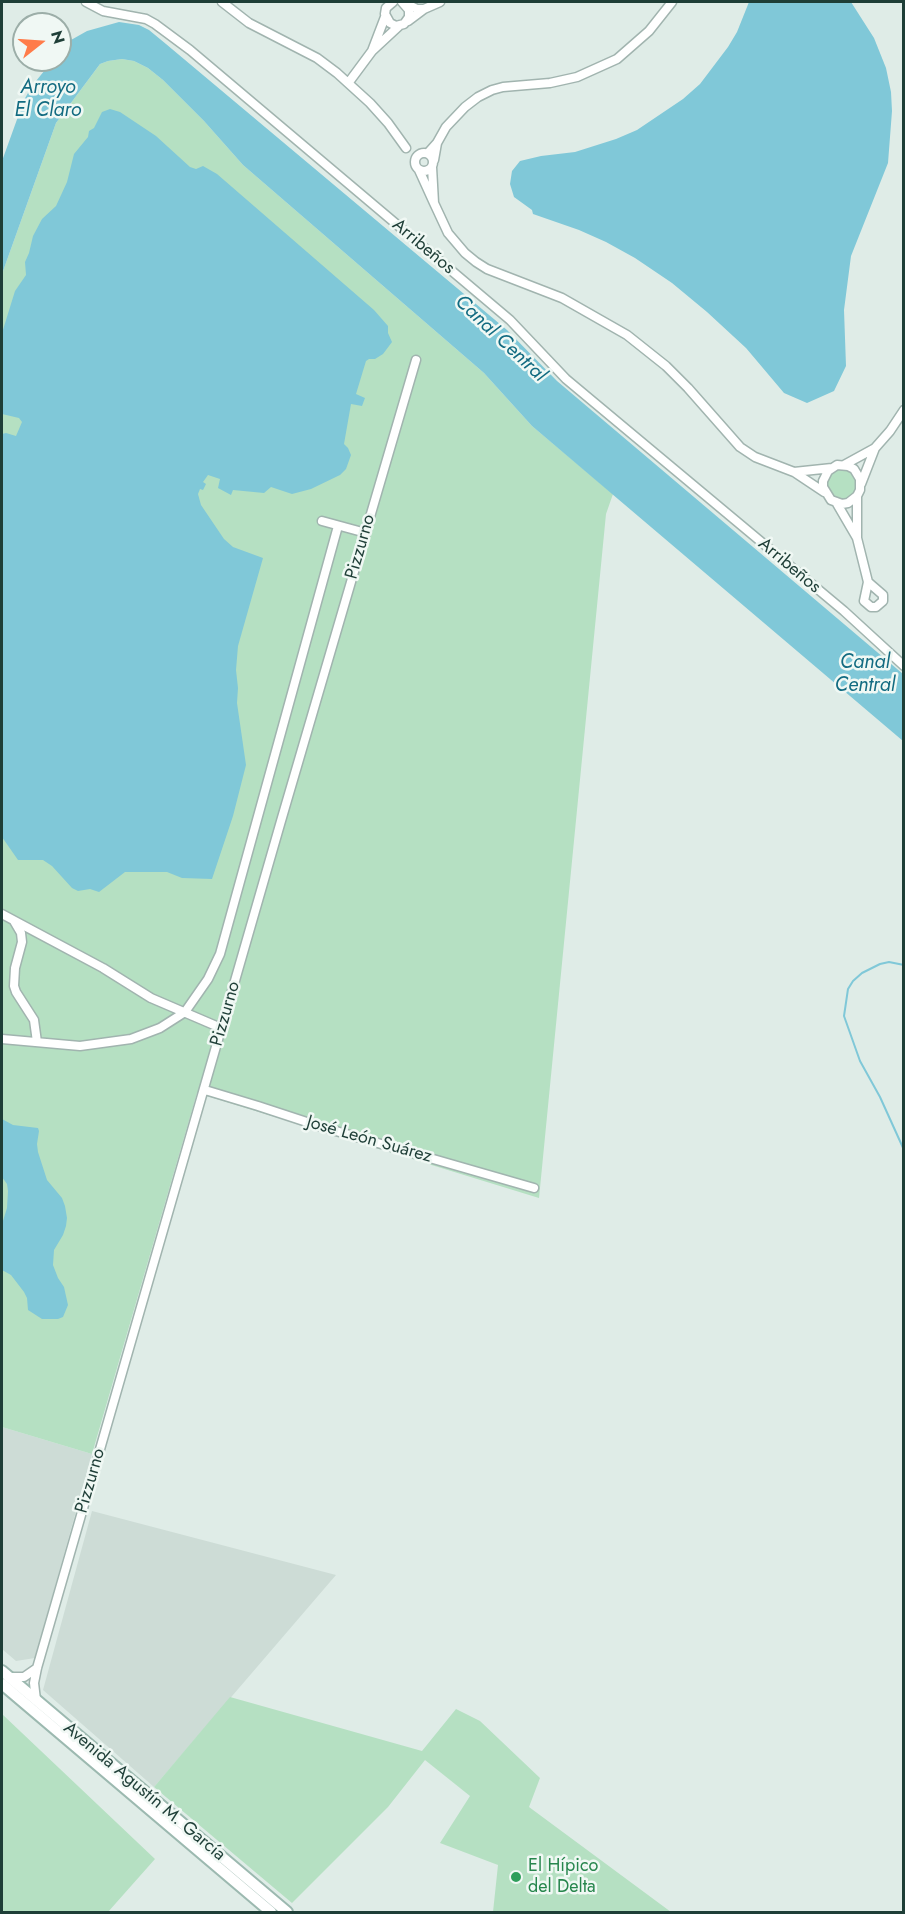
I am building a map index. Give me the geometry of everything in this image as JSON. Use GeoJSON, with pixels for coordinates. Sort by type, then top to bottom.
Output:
{"type":"FeatureCollection","features":[{"type":"Feature","properties":{"kind":"main road","name":"Avenida Agustín M. García"},"geometry":{"type":"LineString","coordinates":[[4,1677],[36,1700],[287,1912]]}},
{"type":"Feature","properties":{"kind":"main road","name":"Avenida Agustín M. García"},"geometry":{"type":"LineString","coordinates":[[4,1677],[271,1912]]}},
{"type":"Feature","properties":{"kind":"street","name":"Arribeños"},"geometry":{"type":"LineString","coordinates":[[86,2],[103,11],[146,19],[190,50],[510,320],[566,379],[844,611],[903,666]]}},
{"type":"Feature","properties":{"kind":"street"},"geometry":{"type":"LineString","coordinates":[[222,2],[249,23],[317,58],[349,82],[388,123],[405,148],[417,166],[448,233],[465,253],[487,269],[562,298],[627,335],[666,366],[740,447],[764,461],[794,472],[836,502],[857,538]]}},
{"type":"Feature","properties":{"kind":"street"},"geometry":{"type":"LineString","coordinates":[[403,2],[417,9],[424,9]]}},
{"type":"Feature","properties":{"kind":"street"},"geometry":{"type":"LineString","coordinates":[[403,2],[409,10],[404,23]]}},
{"type":"Feature","properties":{"kind":"street"},"geometry":{"type":"LineString","coordinates":[[349,82],[372,51],[404,23],[424,9],[440,2]]}},
{"type":"Feature","properties":{"kind":"street"},"geometry":{"type":"LineString","coordinates":[[428,158],[416,157],[417,166],[424,171],[428,158],[446,127],[478,97],[503,87],[543,84],[577,77],[617,59],[649,31],[672,2]]}},
{"type":"Feature","properties":{"kind":"street"},"geometry":{"type":"LineString","coordinates":[[372,51],[388,7]]}},
{"type":"Feature","properties":{"kind":"street"},"geometry":{"type":"LineString","coordinates":[[388,7],[393,25],[404,23]]}},
{"type":"Feature","properties":{"kind":"street"},"geometry":{"type":"LineString","coordinates":[[405,148],[428,158]]}},
{"type":"Feature","properties":{"kind":"street"},"geometry":{"type":"LineString","coordinates":[[428,158],[434,203]]}},
{"type":"Feature","properties":{"kind":"street","name":"Pizzurno"},"geometry":{"type":"LineString","coordinates":[[36,1700],[34,1683],[37,1668],[416,360]]}},
{"type":"Feature","properties":{"kind":"street"},"geometry":{"type":"LineString","coordinates":[[868,582],[857,538],[857,495],[875,448],[890,431],[903,410]]}},
{"type":"Feature","properties":{"kind":"street"},"geometry":{"type":"LineString","coordinates":[[794,472],[843,465],[875,448]]}},
{"type":"Feature","properties":{"kind":"street"},"geometry":{"type":"LineString","coordinates":[[843,465],[858,473],[861,484]]}},
{"type":"Feature","properties":{"kind":"street"},"geometry":{"type":"LineString","coordinates":[[824,492],[823,481],[832,468]]}},
{"type":"Feature","properties":{"kind":"street"},"geometry":{"type":"LineString","coordinates":[[836,502],[848,502],[857,495]]}},
{"type":"Feature","properties":{"kind":"street"},"geometry":{"type":"LineString","coordinates":[[322,521],[366,533]]}},
{"type":"Feature","properties":{"kind":"street"},"geometry":{"type":"LineString","coordinates":[[2,1039],[80,1046],[131,1039],[160,1028],[185,1012],[217,964],[338,526]]}},
{"type":"Feature","properties":{"kind":"street"},"geometry":{"type":"LineString","coordinates":[[2,914],[103,968],[151,998],[221,1028]]}},
{"type":"Feature","properties":{"kind":"street"},"geometry":{"type":"LineString","coordinates":[[14,920],[21,933],[14,986],[34,1020],[37,1042]]}},
{"type":"Feature","properties":{"kind":"street","name":"José León Suárez"},"geometry":{"type":"LineString","coordinates":[[205,1090],[322,1127],[534,1188]]}},
{"type":"Feature","properties":{"kind":"street"},"geometry":{"type":"LineString","coordinates":[[4,1677],[24,1677],[37,1668]]}},
{"type":"Feature","properties":{"kind":"shaded area"},"geometry":{"type":"Polygon","coordinates":[[[2,1427],[92,1454],[35,1658],[16,1661],[2,1649],[2,1427]]]}},
{"type":"Feature","properties":{"kind":"shaded area"},"geometry":{"type":"Polygon","coordinates":[[[92,1511],[336,1575],[154,1787],[43,1690],[92,1511]]]}},
{"type":"Feature","properties":{"kind":"green space"},"geometry":{"type":"Polygon","coordinates":[[[122,59],[134,61],[148,68],[163,80],[243,165],[484,373],[532,426],[613,494],[606,514],[539,1198],[197,1093],[92,1454],[2,1427],[2,274],[56,123],[100,64],[122,59]]]}},
{"type":"Feature","properties":{"kind":"green space"},"geometry":{"type":"Polygon","coordinates":[[[841,469],[852,474],[857,485],[852,496],[841,501],[830,496],[825,485],[830,474],[841,469]]]}},
{"type":"Feature","properties":{"kind":"green space"},"geometry":{"type":"Polygon","coordinates":[[[230,1697],[422,1751],[456,1709],[480,1721],[540,1778],[529,1807],[671,1912],[493,1912],[498,1865],[440,1843],[470,1796],[425,1760],[388,1807],[292,1903],[154,1787],[230,1697]]]}},
{"type":"Feature","properties":{"kind":"green space"},"geometry":{"type":"Polygon","coordinates":[[[2,1714],[155,1859],[108,1912],[2,1912],[2,1714]]]}},
{"type":"Feature","properties":{"kind":"water"},"geometry":{"type":"Polygon","coordinates":[[[749,2],[851,2],[874,38],[886,68],[891,92],[892,111],[888,163],[851,256],[844,310],[846,366],[834,391],[807,403],[784,393],[746,348],[672,283],[606,242],[533,214],[532,210],[514,197],[510,184],[512,171],[520,161],[575,152],[616,139],[637,130],[683,99],[700,84],[728,47],[737,32],[749,2]]]}},
{"type":"Feature","properties":{"kind":"water","name":"Canal Central"},"geometry":{"type":"Polygon","coordinates":[[[119,22],[139,25],[149,30],[507,330],[557,381],[903,674],[903,741],[532,426],[484,373],[243,165],[204,121],[148,68],[134,61],[122,59],[100,64],[56,123],[2,274],[2,161],[24,100],[32,86],[43,72],[72,72],[72,39],[87,31],[119,22]]]}},
{"type":"Feature","properties":{"kind":"water"},"geometry":{"type":"Polygon","coordinates":[[[110,109],[120,112],[156,136],[190,167],[196,169],[203,166],[217,174],[374,310],[388,326],[392,342],[383,354],[366,361],[356,394],[365,398],[362,406],[351,404],[344,444],[351,455],[346,469],[340,475],[311,489],[292,494],[271,487],[264,493],[233,490],[231,495],[218,488],[220,479],[208,475],[203,482],[206,484],[198,494],[201,505],[224,539],[233,547],[263,558],[238,646],[236,670],[237,703],[246,765],[233,816],[212,879],[182,878],[167,872],[125,872],[99,892],[90,889],[78,891],[72,888],[52,866],[43,860],[18,860],[2,837],[2,434],[16,436],[22,422],[19,418],[2,414],[2,333],[15,291],[26,275],[25,262],[33,236],[42,219],[56,206],[67,182],[74,154],[88,137],[89,131],[94,128],[102,112],[110,109]]]}},
{"type":"Feature","properties":{"kind":"water"},"geometry":{"type":"Polygon","coordinates":[[[2,1119],[13,1125],[38,1128],[38,1152],[47,1180],[62,1198],[65,1206],[66,1226],[54,1250],[53,1265],[64,1287],[68,1305],[63,1317],[58,1319],[42,1319],[28,1310],[24,1292],[11,1275],[2,1270],[2,1224],[7,1208],[8,1191],[7,1184],[2,1177],[2,1119]]]}},
{"type":"Feature","properties":{"kind":"waterway"},"geometry":{"type":"LineString","coordinates":[[904,965],[889,962],[862,973],[848,989],[844,1016],[860,1061],[880,1097],[904,1150]]}},
{"type":"Feature","properties":{"kind":"place","name":"El Hípico del Delta"},"geometry":{"type":"Point","coordinates":[516,1877]}},
{"type":"Feature","properties":{"kind":"water label","name":"Arroyo El Claro"},"geometry":{"type":"Point","coordinates":[48,100]}}]}
